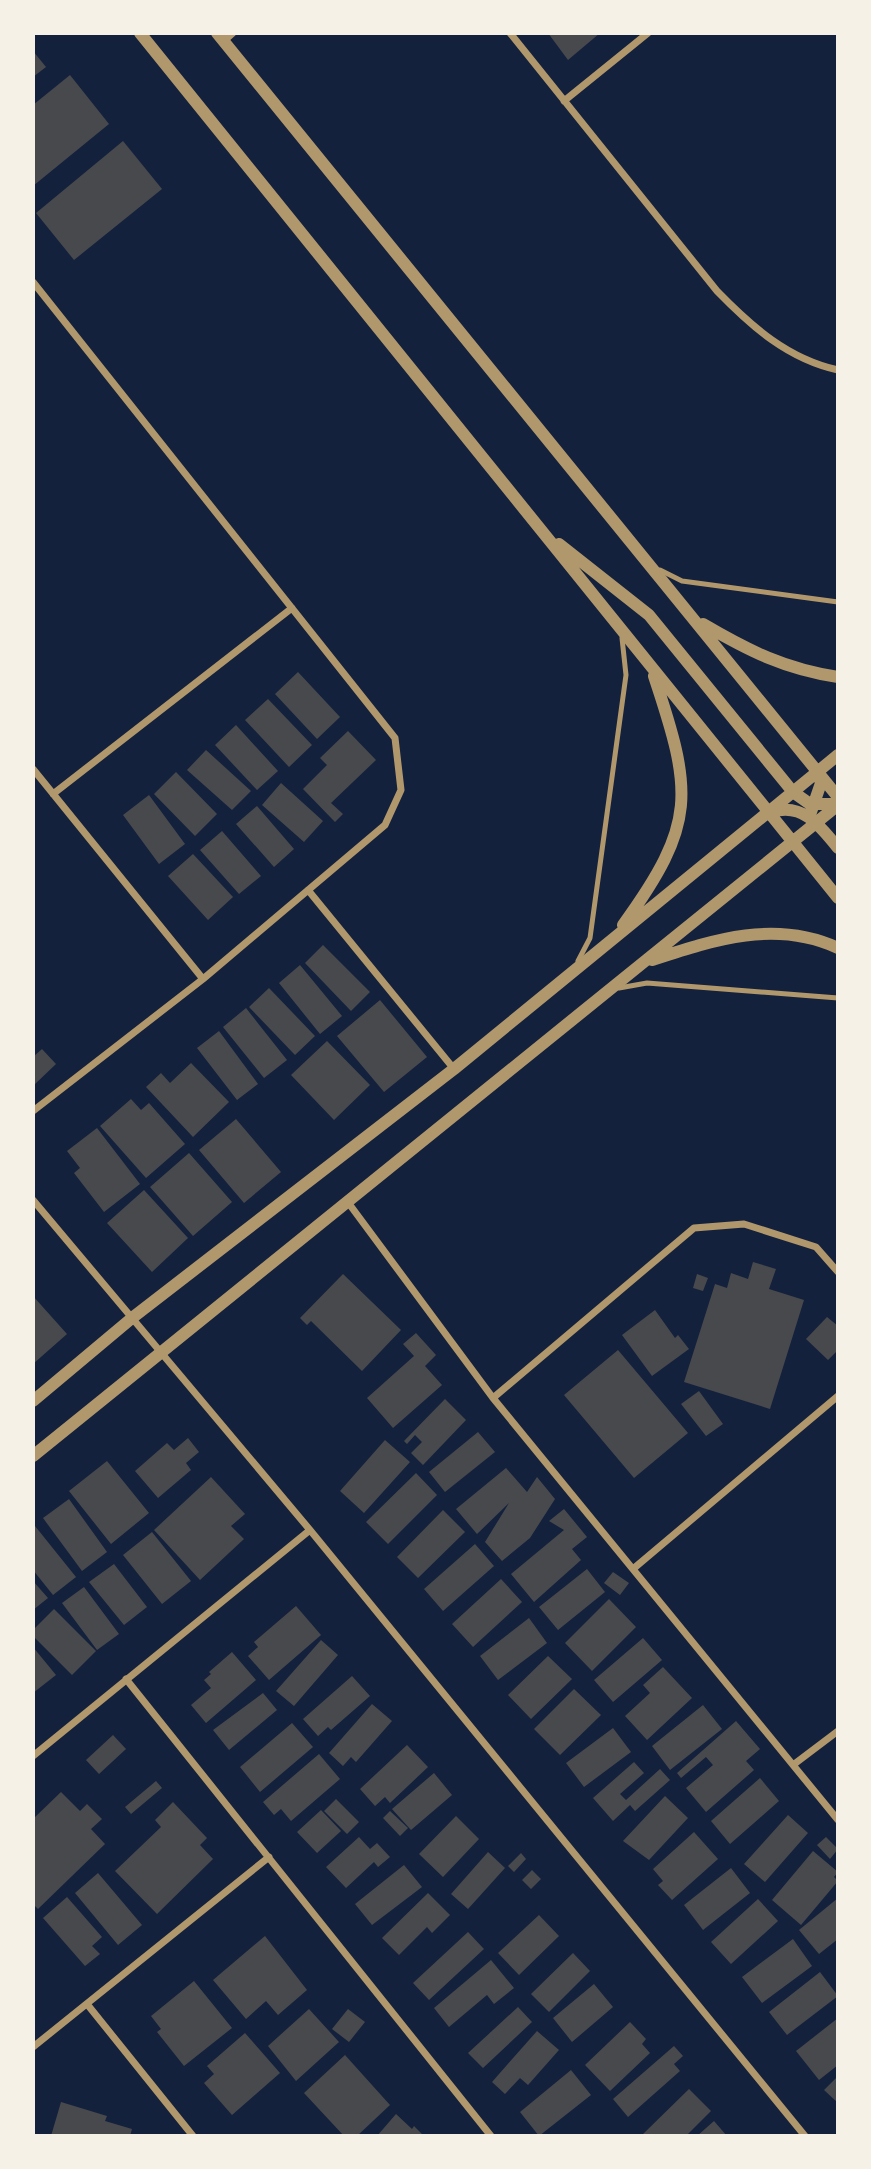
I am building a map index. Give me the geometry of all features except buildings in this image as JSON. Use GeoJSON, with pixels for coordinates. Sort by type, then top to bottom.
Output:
{"type":"FeatureCollection","features":[{"type":"Feature","properties":{"kind":"street"},"geometry":{"type":"LineString","coordinates":[[141,33],[838,898]]}},
{"type":"Feature","properties":{"kind":"street"},"geometry":{"type":"LineString","coordinates":[[510,33],[717,291],[745,319],[789,352],[818,366],[838,370]]}},
{"type":"Feature","properties":{"kind":"street"},"geometry":{"type":"LineString","coordinates":[[564,101],[648,33]]}},
{"type":"Feature","properties":{"kind":"street"},"geometry":{"type":"LineString","coordinates":[[225,36],[838,797]]}},
{"type":"Feature","properties":{"kind":"street"},"geometry":{"type":"LineString","coordinates":[[33,282],[396,738],[401,790],[385,825],[203,979],[33,1111]]}},
{"type":"Feature","properties":{"kind":"street"},"geometry":{"type":"LineString","coordinates":[[540,529],[649,615],[838,848]]}},
{"type":"Feature","properties":{"kind":"street"},"geometry":{"type":"LineString","coordinates":[[53,794],[292,608]]}},
{"type":"Feature","properties":{"kind":"street"},"geometry":{"type":"LineString","coordinates":[[695,619],[755,654],[785,666],[838,677]]}},
{"type":"Feature","properties":{"kind":"street"},"geometry":{"type":"LineString","coordinates":[[615,937],[658,877],[670,853],[681,803],[679,753],[650,666]]}},
{"type":"Feature","properties":{"kind":"street"},"geometry":{"type":"LineString","coordinates":[[33,1456],[793,842],[818,772],[838,755]]}},
{"type":"Feature","properties":{"kind":"street"},"geometry":{"type":"LineString","coordinates":[[33,769],[203,979]]}},
{"type":"Feature","properties":{"kind":"street"},"geometry":{"type":"LineString","coordinates":[[793,842],[791,835],[821,783],[818,772]]}},
{"type":"Feature","properties":{"kind":"street"},"geometry":{"type":"LineString","coordinates":[[33,1401],[132,1318],[454,1069],[769,813],[780,809],[838,804]]}},
{"type":"Feature","properties":{"kind":"street"},"geometry":{"type":"LineString","coordinates":[[307,890],[454,1069]]}},
{"type":"Feature","properties":{"kind":"street"},"geometry":{"type":"LineString","coordinates":[[645,962],[725,937],[751,933],[802,937],[838,948]]}},
{"type":"Feature","properties":{"kind":"street"},"geometry":{"type":"LineString","coordinates":[[33,1200],[310,1530],[805,2136]]}},
{"type":"Feature","properties":{"kind":"street"},"geometry":{"type":"LineString","coordinates":[[346,1201],[493,1398],[838,1820]]}},
{"type":"Feature","properties":{"kind":"street"},"geometry":{"type":"LineString","coordinates":[[493,1398],[694,1228],[744,1224],[816,1247],[838,1272]]}},
{"type":"Feature","properties":{"kind":"street"},"geometry":{"type":"LineString","coordinates":[[633,1569],[838,1396]]}},
{"type":"Feature","properties":{"kind":"street"},"geometry":{"type":"LineString","coordinates":[[33,1756],[310,1530]]}},
{"type":"Feature","properties":{"kind":"street"},"geometry":{"type":"LineString","coordinates":[[127,1679],[491,2136]]}},
{"type":"Feature","properties":{"kind":"street"},"geometry":{"type":"LineString","coordinates":[[793,1765],[838,1731]]}},
{"type":"Feature","properties":{"kind":"street"},"geometry":{"type":"LineString","coordinates":[[33,2047],[269,1857]]}},
{"type":"Feature","properties":{"kind":"street"},"geometry":{"type":"LineString","coordinates":[[87,2004],[193,2136]]}},
{"type":"Feature","properties":{"kind":"lane"},"geometry":{"type":"LineString","coordinates":[[646,559],[661,571],[682,581],[838,603]]}},
{"type":"Feature","properties":{"kind":"lane"},"geometry":{"type":"LineString","coordinates":[[567,977],[590,938],[626,675],[624,643],[615,622]]}},
{"type":"Feature","properties":{"kind":"lane"},"geometry":{"type":"LineString","coordinates":[[603,996],[625,986],[647,983],[838,998]]}}]}
